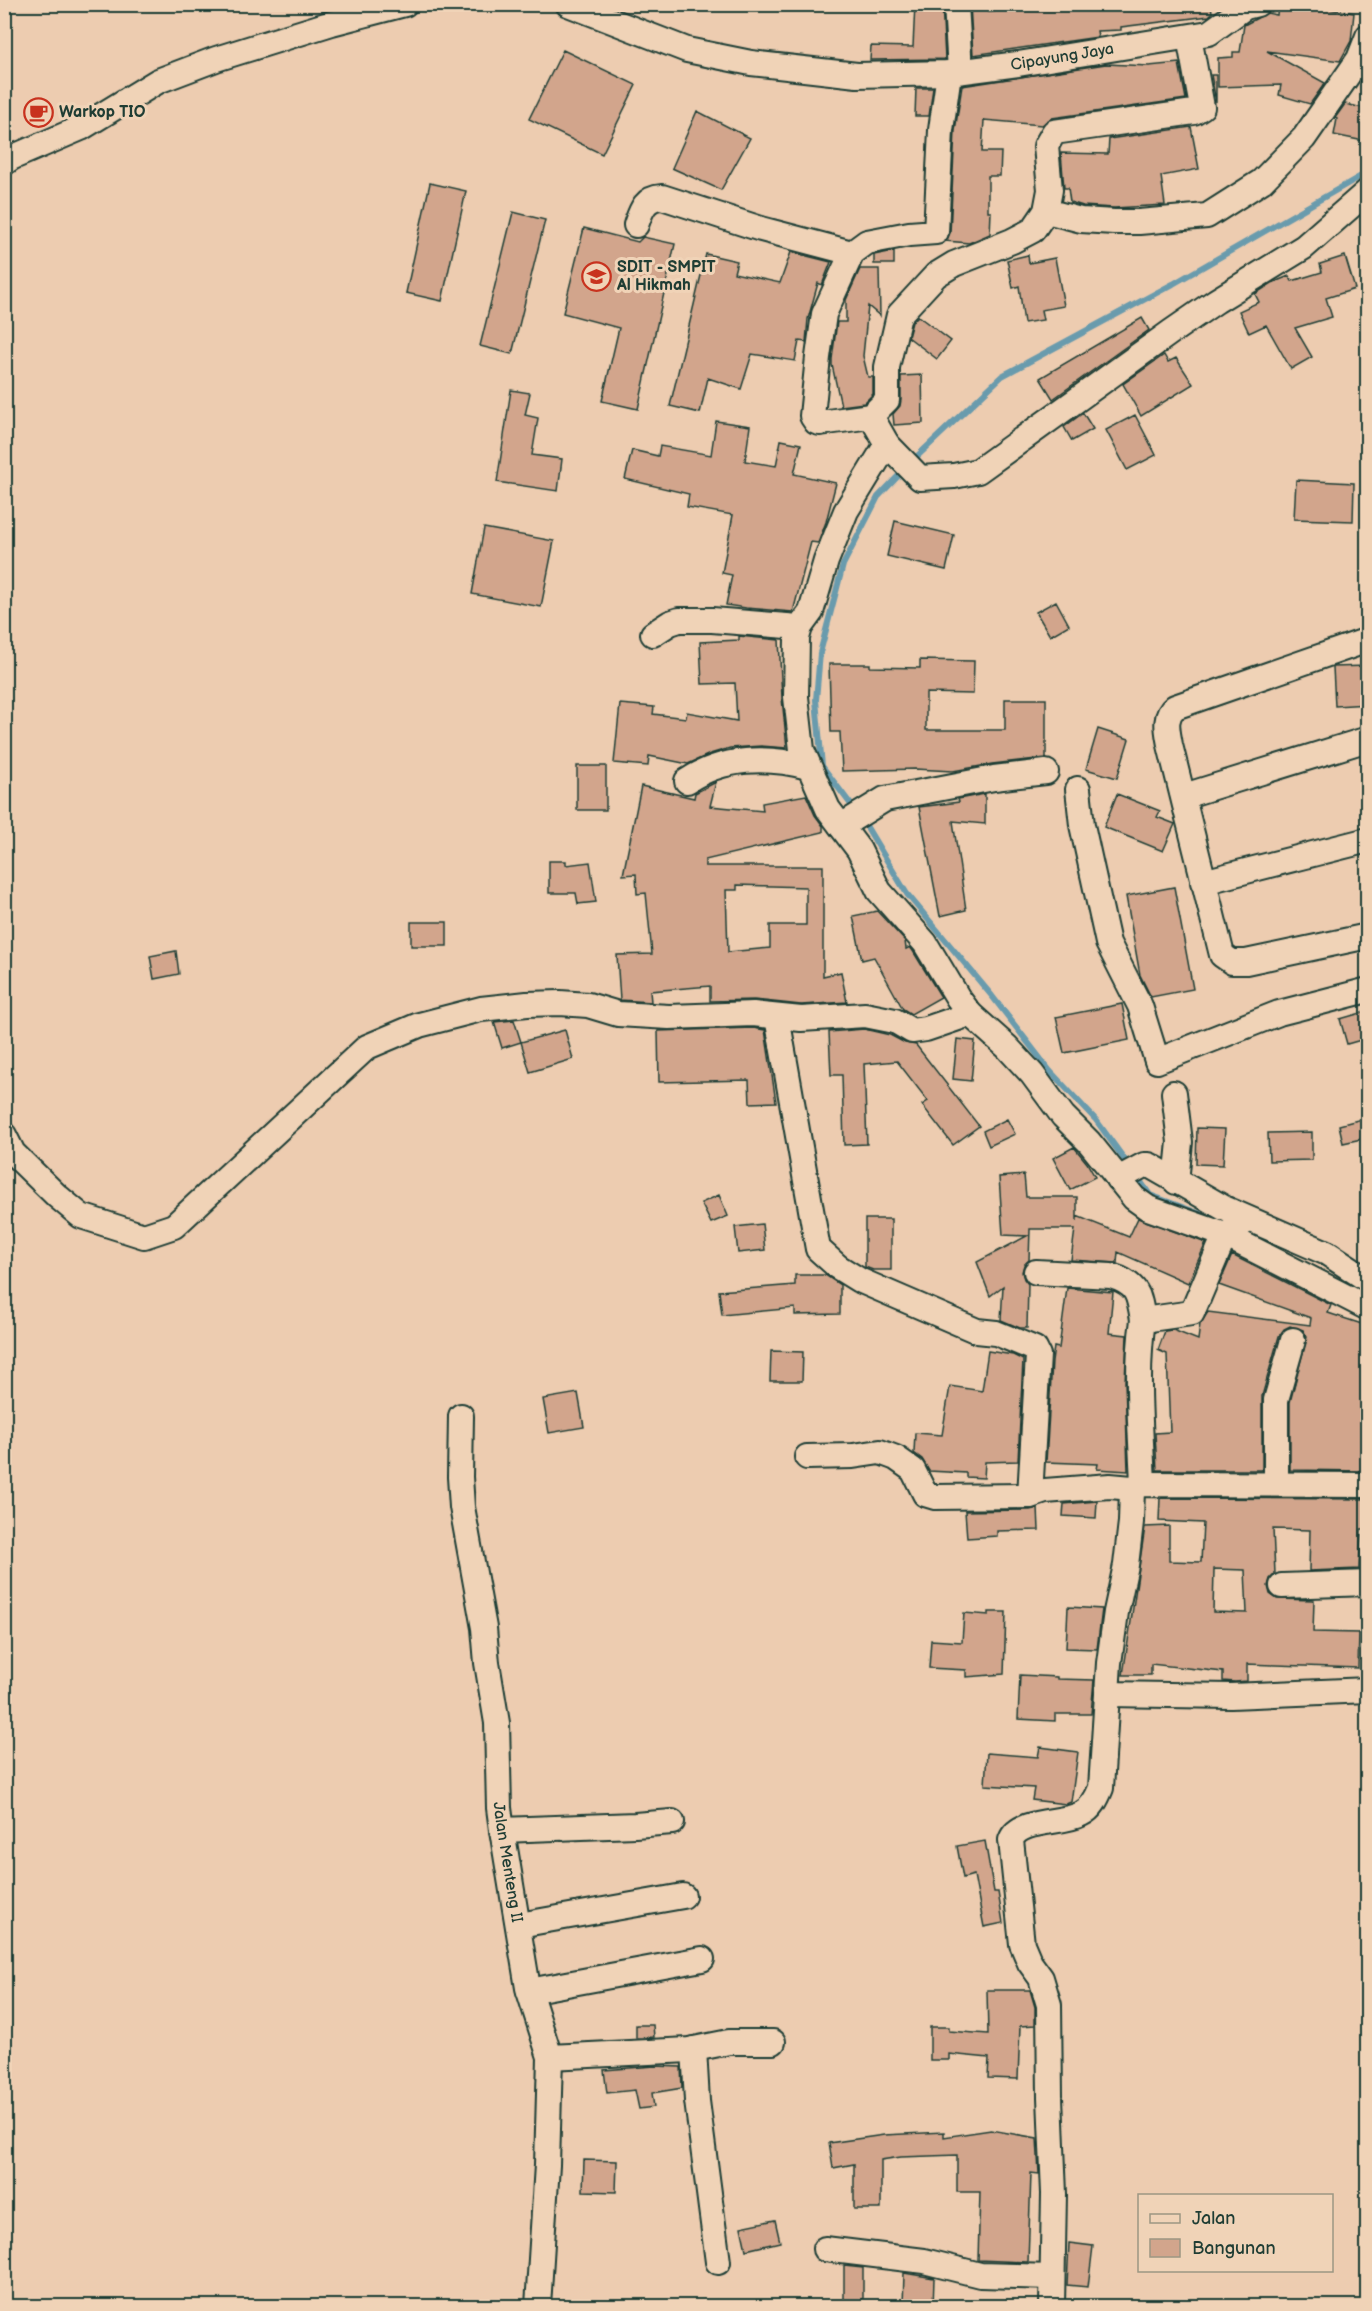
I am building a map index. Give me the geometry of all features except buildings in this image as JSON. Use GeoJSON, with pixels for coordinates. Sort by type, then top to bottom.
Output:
{"type":"FeatureCollection","features":[{"type":"Feature","properties":{"kind":"street"},"geometry":{"type":"LineString","coordinates":[[4,163],[81,128],[168,77],[216,59],[332,23],[405,4]]}},
{"type":"Feature","properties":{"kind":"street","name":"Cipayung Jaya"},"geometry":{"type":"LineString","coordinates":[[568,4],[687,50],[751,63],[857,75],[955,72],[1189,37],[1209,33],[1245,8],[1257,4]]}},
{"type":"Feature","properties":{"kind":"street"},"geometry":{"type":"LineString","coordinates":[[936,275],[941,130],[955,72],[956,4]]}},
{"type":"Feature","properties":{"kind":"street"},"geometry":{"type":"LineString","coordinates":[[1046,211],[1081,220],[1114,222],[1207,216],[1262,180],[1304,138],[1359,59],[1368,36]]}},
{"type":"Feature","properties":{"kind":"street"},"geometry":{"type":"LineString","coordinates":[[936,232],[909,234],[867,242],[852,253],[825,314],[812,416],[816,422],[871,416],[887,400],[887,367],[899,315],[936,275],[954,264],[1012,241],[1033,230],[1046,211],[1050,190],[1047,146],[1054,132],[1194,112],[1202,107],[1189,37]]}},
{"type":"Feature","properties":{"kind":"street"},"geometry":{"type":"LineString","coordinates":[[871,416],[892,449],[920,478],[961,476],[978,471],[1216,301],[1304,247],[1368,191]]}},
{"type":"Feature","properties":{"kind":"street"},"geometry":{"type":"LineString","coordinates":[[636,225],[642,208],[648,201],[662,197],[761,229],[852,253]]}},
{"type":"Feature","properties":{"kind":"street"},"geometry":{"type":"LineString","coordinates":[[892,449],[846,511],[826,561],[812,612],[800,627],[797,638],[796,696],[802,750],[828,809],[859,850],[879,891],[925,943],[970,1014],[1020,1060],[1063,1116],[1089,1142],[1128,1174],[1134,1198],[1148,1208],[1236,1228],[1327,1253],[1368,1280]]}},
{"type":"Feature","properties":{"kind":"street"},"geometry":{"type":"LineString","coordinates":[[653,634],[679,620],[712,620],[800,627]]}},
{"type":"Feature","properties":{"kind":"street"},"geometry":{"type":"LineString","coordinates":[[1368,640],[1175,707],[1170,711],[1167,720],[1170,745],[1222,955],[1232,962],[1246,962],[1368,936]]}},
{"type":"Feature","properties":{"kind":"street"},"geometry":{"type":"LineString","coordinates":[[1184,796],[1368,739]]}},
{"type":"Feature","properties":{"kind":"street"},"geometry":{"type":"LineString","coordinates":[[687,781],[697,775],[737,762],[763,759],[786,761],[808,767]]}},
{"type":"Feature","properties":{"kind":"street"},"geometry":{"type":"LineString","coordinates":[[841,826],[885,800],[994,778],[1046,772]]}},
{"type":"Feature","properties":{"kind":"street"},"geometry":{"type":"LineString","coordinates":[[1078,789],[1082,825],[1108,943],[1140,1006],[1157,1061],[1279,1013],[1368,990]]}},
{"type":"Feature","properties":{"kind":"street"},"geometry":{"type":"LineString","coordinates":[[1203,882],[1368,840]]}},
{"type":"Feature","properties":{"kind":"street"},"geometry":{"type":"LineString","coordinates":[[4,1135],[14,1153],[57,1196],[81,1216],[144,1236],[174,1226],[367,1047],[419,1025],[481,1009],[560,1003],[588,1005],[618,1014],[669,1017],[753,1014],[820,1018],[865,1015],[895,1021],[912,1031],[926,1029],[970,1014]]}},
{"type":"Feature","properties":{"kind":"street"},"geometry":{"type":"LineString","coordinates":[[777,1017],[818,1250],[838,1267],[859,1280],[977,1331],[996,1333],[1035,1349],[1038,1355],[1030,1496]]}},
{"type":"Feature","properties":{"kind":"street"},"geometry":{"type":"LineString","coordinates":[[1174,1092],[1180,1142],[1176,1182]]}},
{"type":"Feature","properties":{"kind":"street"},"geometry":{"type":"LineString","coordinates":[[1128,1174],[1149,1165],[1176,1182],[1236,1228],[1368,1308]]}},
{"type":"Feature","properties":{"kind":"street"},"geometry":{"type":"LineString","coordinates":[[1143,1320],[1191,1313],[1236,1228]]}},
{"type":"Feature","properties":{"kind":"street"},"geometry":{"type":"LineString","coordinates":[[1036,1272],[1120,1278],[1135,1289],[1139,1297],[1143,1320],[1138,1375],[1137,1486],[1126,1565],[1116,1612],[1107,1694],[1101,1788],[1096,1799],[1080,1815],[1024,1827],[1014,1833],[1011,1840],[1022,1944],[1030,1963],[1041,1978],[1049,2005],[1054,2194],[1052,2307]]}},
{"type":"Feature","properties":{"kind":"street"},"geometry":{"type":"LineString","coordinates":[[1276,1483],[1276,1400],[1293,1340]]}},
{"type":"Feature","properties":{"kind":"street","name":"Jalan Menteng II"},"geometry":{"type":"LineString","coordinates":[[460,1416],[459,1477],[462,1507],[484,1628],[497,1723],[498,1808],[529,1991],[550,2057],[547,2165],[538,2307]]}},
{"type":"Feature","properties":{"kind":"street"},"geometry":{"type":"LineString","coordinates":[[807,1457],[880,1452],[896,1458],[913,1470],[921,1489],[929,1496],[1030,1496],[1045,1491],[1110,1486],[1276,1483],[1368,1485]]}},
{"type":"Feature","properties":{"kind":"street"},"geometry":{"type":"LineString","coordinates":[[1282,1586],[1368,1583]]}},
{"type":"Feature","properties":{"kind":"street"},"geometry":{"type":"LineString","coordinates":[[1107,1694],[1231,1696],[1368,1690]]}},
{"type":"Feature","properties":{"kind":"street"},"geometry":{"type":"LineString","coordinates":[[502,1830],[672,1822]]}},
{"type":"Feature","properties":{"kind":"street"},"geometry":{"type":"LineString","coordinates":[[519,1925],[683,1896]]}},
{"type":"Feature","properties":{"kind":"street"},"geometry":{"type":"LineString","coordinates":[[529,1991],[702,1959]]}},
{"type":"Feature","properties":{"kind":"street"},"geometry":{"type":"LineString","coordinates":[[550,2057],[694,2049],[729,2042],[773,2042]]}},
{"type":"Feature","properties":{"kind":"street"},"geometry":{"type":"LineString","coordinates":[[694,2049],[697,2101],[718,2262]]}},
{"type":"Feature","properties":{"kind":"street"},"geometry":{"type":"LineString","coordinates":[[825,2249],[924,2261],[980,2275],[1052,2277]]}},
{"type":"Feature","properties":{"kind":"waterway"},"geometry":{"type":"LineString","coordinates":[[911,462],[1002,376],[1173,284],[1368,172]]}},
{"type":"Feature","properties":{"kind":"waterway"},"geometry":{"type":"LineString","coordinates":[[852,806],[822,766],[816,700],[820,653],[843,565],[878,497],[904,470]]}},
{"type":"Feature","properties":{"kind":"waterway"},"geometry":{"type":"LineString","coordinates":[[865,824],[907,894],[992,996],[1050,1071],[1096,1120],[1130,1167]]}},
{"type":"Feature","properties":{"kind":"waterway"},"geometry":{"type":"LineString","coordinates":[[1136,1175],[1150,1195],[1227,1224]]}},
{"type":"Feature","properties":{"kind":"place","name":"Warkop TIO"},"geometry":{"type":"Point","coordinates":[38,112]}},
{"type":"Feature","properties":{"kind":"place","name":"SDIT - SMPIT Al Hikmah"},"geometry":{"type":"Point","coordinates":[596,276]}}]}
